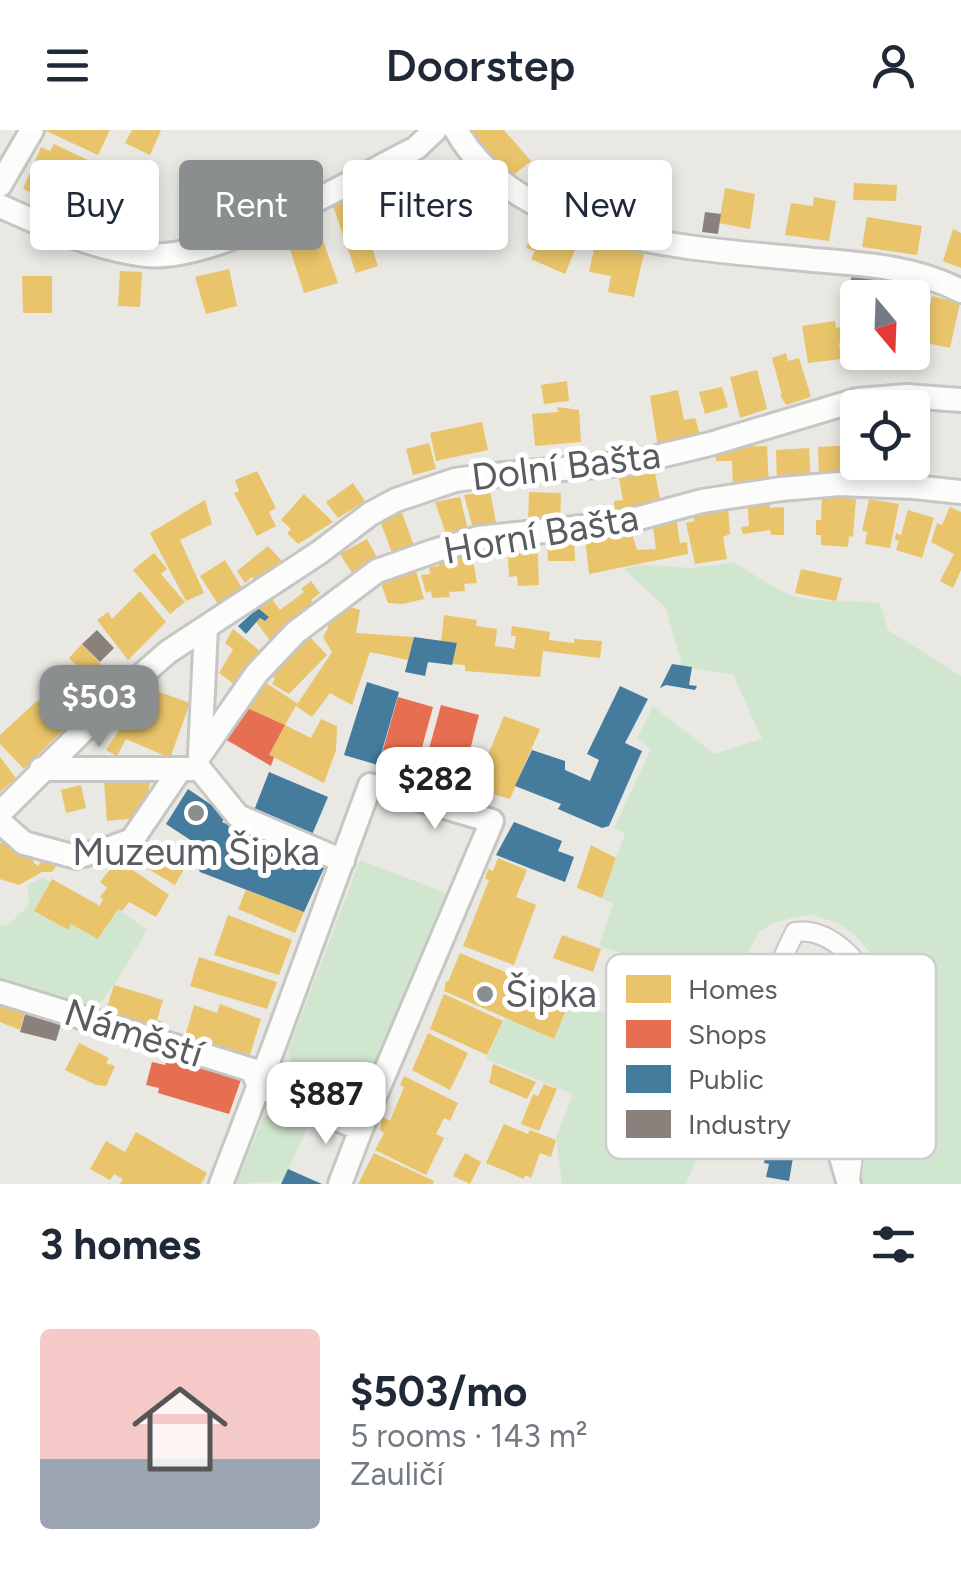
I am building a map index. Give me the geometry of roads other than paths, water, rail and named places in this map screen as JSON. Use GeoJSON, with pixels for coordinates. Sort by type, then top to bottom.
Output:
{"type":"FeatureCollection","features":[{"type":"Feature","properties":{"kind":"street"},"geometry":{"type":"LineString","coordinates":[[0,186],[32,130]]}},
{"type":"Feature","properties":{"kind":"street"},"geometry":{"type":"LineString","coordinates":[[0,206],[58,232],[123,251],[175,254],[252,230],[416,148],[435,130]]}},
{"type":"Feature","properties":{"kind":"street"},"geometry":{"type":"LineString","coordinates":[[456,130],[469,152],[503,186],[575,220],[698,248],[878,266],[930,277],[961,290]]}},
{"type":"Feature","properties":{"kind":"street","name":"Dolní Bašta"},"geometry":{"type":"LineString","coordinates":[[0,813],[145,671],[370,514],[396,500],[455,480],[631,463],[857,400],[906,396],[961,400]]}},
{"type":"Feature","properties":{"kind":"street","name":"Horní Bašta"},"geometry":{"type":"LineString","coordinates":[[0,822],[24,843],[76,857],[132,840],[193,764],[258,672],[296,632],[377,572],[434,551],[478,538],[621,523],[702,500],[781,489],[839,484],[961,492]]}},
{"type":"Feature","properties":{"kind":"street"},"geometry":{"type":"LineString","coordinates":[[206,627],[193,764],[238,816],[343,861]]}},
{"type":"Feature","properties":{"kind":"street"},"geometry":{"type":"LineString","coordinates":[[41,769],[193,764]]}},
{"type":"Feature","properties":{"kind":"street"},"geometry":{"type":"LineString","coordinates":[[221,1184],[370,786],[492,821],[340,1184]]}},
{"type":"Feature","properties":{"kind":"street"},"geometry":{"type":"LineString","coordinates":[[785,954],[799,931],[822,935],[846,954]]}},
{"type":"Feature","properties":{"kind":"street","name":"Náměstí"},"geometry":{"type":"LineString","coordinates":[[0,992],[252,1070],[259,1086],[361,1129]]}},
{"type":"Feature","properties":{"kind":"street"},"geometry":{"type":"LineString","coordinates":[[842,1159],[849,1184]]}},
{"type":"Feature","properties":{"kind":"street"},"geometry":{"type":"LineString","coordinates":[[849,1184],[852,1159]]}},
{"type":"Feature","properties":{"kind":"place","name":"Muzeum Šipka"},"geometry":{"type":"Point","coordinates":[196,813]}},
{"type":"Feature","properties":{"kind":"place","name":"Šipka"},"geometry":{"type":"Point","coordinates":[485,994]}}]}
